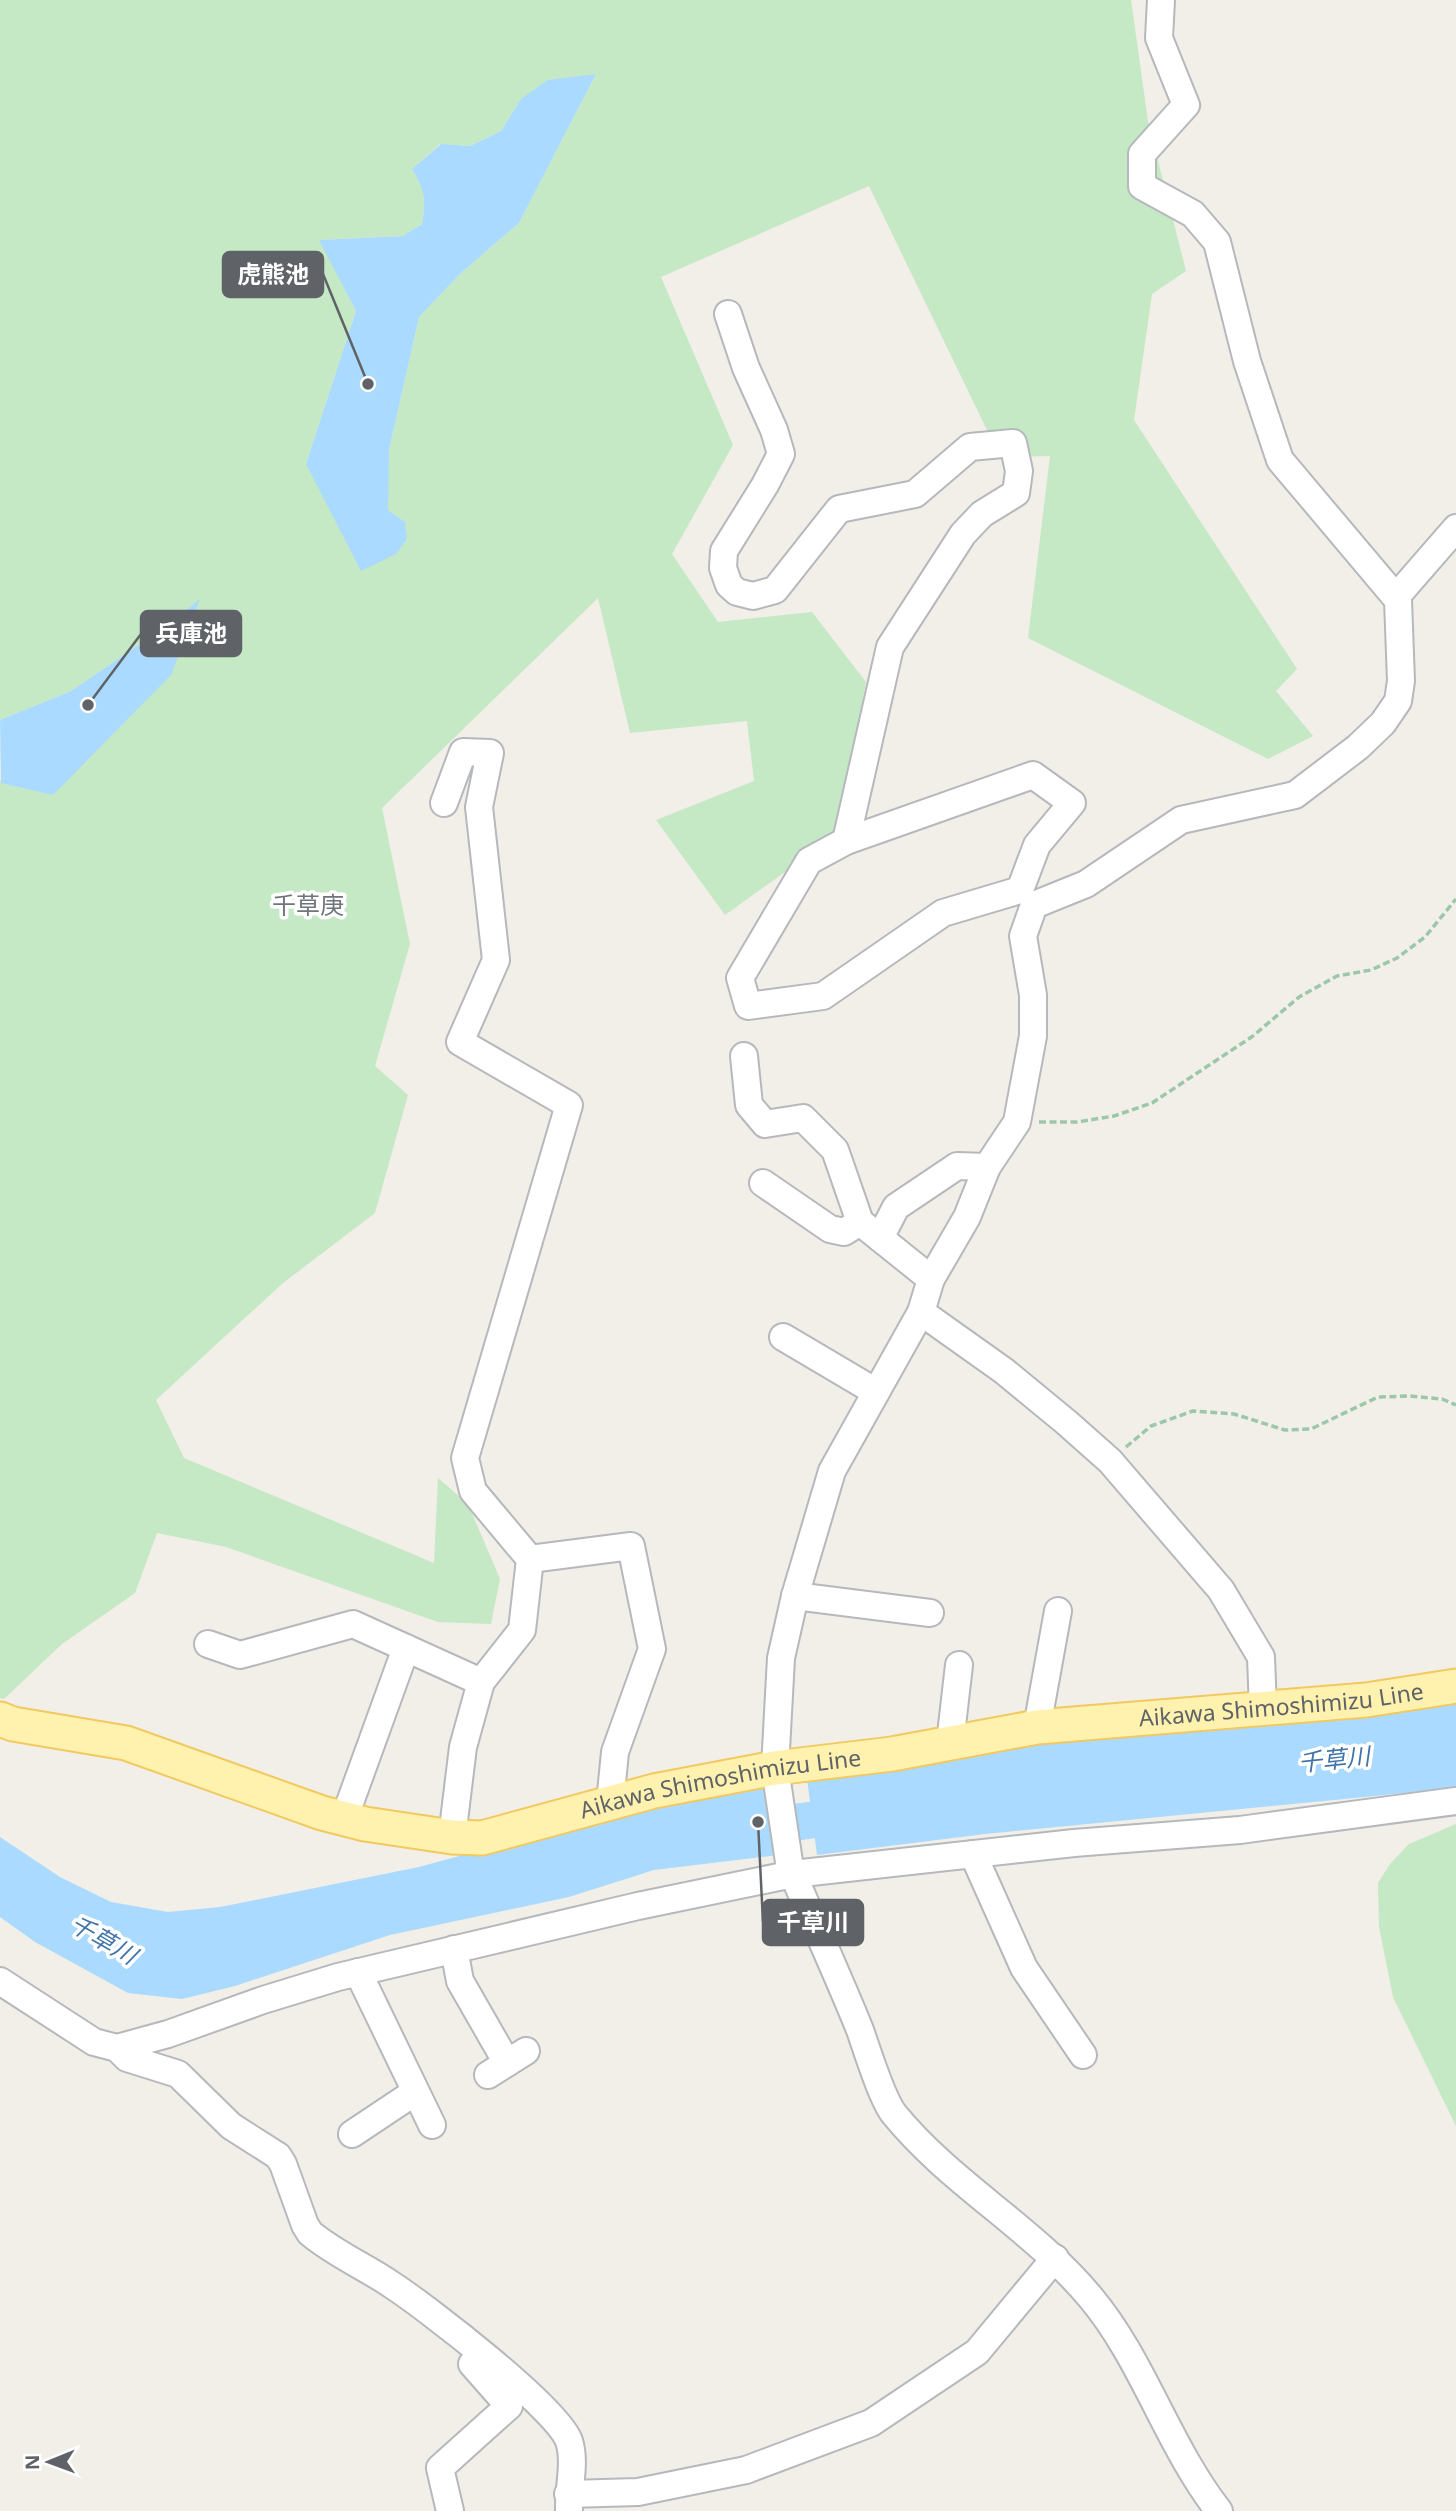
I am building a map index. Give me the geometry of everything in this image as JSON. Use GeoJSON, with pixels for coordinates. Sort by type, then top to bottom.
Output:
{"type":"FeatureCollection","features":[{"type":"Feature","properties":{"kind":"main road","name":"Aikawa Shimoshimizu Line"},"geometry":{"type":"LineString","coordinates":[[0,1719],[13,1724],[126,1743],[344,1819],[452,1837],[482,1838],[654,1791],[775,1774],[1037,1727],[1366,1700],[1456,1686]]}},
{"type":"Feature","properties":{"kind":"street"},"geometry":{"type":"LineString","coordinates":[[1161,0],[1159,38],[1186,105],[1142,154],[1142,186],[1193,214],[1217,242],[1247,361],[1279,460],[1398,600],[1401,667],[1398,701],[1383,723],[1358,747],[1295,795],[1181,820],[1086,884],[1027,897],[943,913],[823,996],[748,1006],[740,978],[809,861],[846,841],[1033,775],[1072,803],[1037,845],[1027,897],[1023,936],[1033,996],[1033,1035],[1017,1122],[988,1167],[967,1217],[931,1279],[921,1311],[832,1471],[795,1596],[781,1658],[775,1774],[791,1868],[891,2110],[928,2152],[1055,2258],[1092,2299],[1115,2332],[1200,2486],[1219,2511]]}},
{"type":"Feature","properties":{"kind":"street"},"geometry":{"type":"LineString","coordinates":[[728,314],[746,368],[774,430],[781,454],[724,551],[723,568],[729,585],[737,592],[753,596],[775,590],[839,509],[915,494],[970,447],[1013,443],[1019,471],[1016,493],[982,514],[963,534],[890,647],[846,841]]}},
{"type":"Feature","properties":{"kind":"street"},"geometry":{"type":"LineString","coordinates":[[1396,597],[1456,528]]}},
{"type":"Feature","properties":{"kind":"street"},"geometry":{"type":"LineString","coordinates":[[443,803],[463,752],[490,753],[479,807],[496,960],[460,1042],[569,1105],[465,1458],[473,1491],[530,1559],[522,1630],[481,1682],[463,1747],[452,1837]]}},
{"type":"Feature","properties":{"kind":"street"},"geometry":{"type":"LineString","coordinates":[[744,1056],[748,1105],[765,1124],[803,1118],[835,1150],[860,1222],[931,1279]]}},
{"type":"Feature","properties":{"kind":"street"},"geometry":{"type":"LineString","coordinates":[[880,1238],[896,1207],[957,1166],[988,1167]]}},
{"type":"Feature","properties":{"kind":"street"},"geometry":{"type":"LineString","coordinates":[[763,1183],[830,1229],[844,1232],[860,1222]]}},
{"type":"Feature","properties":{"kind":"street"},"geometry":{"type":"LineString","coordinates":[[921,1311],[1004,1371],[1110,1461],[1221,1590],[1261,1657],[1263,1709]]}},
{"type":"Feature","properties":{"kind":"street"},"geometry":{"type":"LineString","coordinates":[[783,1337],[876,1392]]}},
{"type":"Feature","properties":{"kind":"street"},"geometry":{"type":"LineString","coordinates":[[530,1559],[631,1546],[652,1649],[615,1752],[610,1803]]}},
{"type":"Feature","properties":{"kind":"street"},"geometry":{"type":"LineString","coordinates":[[795,1596],[930,1613]]}},
{"type":"Feature","properties":{"kind":"street"},"geometry":{"type":"LineString","coordinates":[[1037,1727],[1058,1611]]}},
{"type":"Feature","properties":{"kind":"street"},"geometry":{"type":"LineString","coordinates":[[208,1644],[240,1655],[353,1625],[481,1682]]}},
{"type":"Feature","properties":{"kind":"street"},"geometry":{"type":"LineString","coordinates":[[344,1819],[406,1648]]}},
{"type":"Feature","properties":{"kind":"street"},"geometry":{"type":"LineString","coordinates":[[950,1743],[959,1665]]}},
{"type":"Feature","properties":{"kind":"street"},"geometry":{"type":"LineString","coordinates":[[0,1981],[94,2042],[117,2048],[358,1972],[791,1868],[1240,1829],[1456,1801]]}},
{"type":"Feature","properties":{"kind":"street"},"geometry":{"type":"LineString","coordinates":[[972,1854],[1024,1968],[1083,2055]]}},
{"type":"Feature","properties":{"kind":"street"},"geometry":{"type":"LineString","coordinates":[[454,1949],[460,1980],[507,2063]]}},
{"type":"Feature","properties":{"kind":"street"},"geometry":{"type":"LineString","coordinates":[[358,1972],[432,2125]]}},
{"type":"Feature","properties":{"kind":"street"},"geometry":{"type":"LineString","coordinates":[[117,2048],[127,2058],[178,2074],[231,2126],[270,2150],[283,2164],[310,2233],[396,2287],[532,2397],[569,2440],[571,2455],[568,2503],[746,2470],[871,2423],[977,2351],[1055,2258]]}},
{"type":"Feature","properties":{"kind":"street"},"geometry":{"type":"LineString","coordinates":[[352,2134],[415,2092]]}},
{"type":"Feature","properties":{"kind":"street"},"geometry":{"type":"LineString","coordinates":[[450,2511],[440,2468],[509,2406],[466,2357],[465,2342]]}},
{"type":"Feature","properties":{"kind":"path"},"geometry":{"type":"LineString","coordinates":[[1017,1122],[1077,1122],[1114,1116],[1152,1103],[1253,1035],[1298,997],[1337,976],[1371,970],[1397,958],[1425,937],[1456,899]]}},
{"type":"Feature","properties":{"kind":"path"},"geometry":{"type":"LineString","coordinates":[[1110,1461],[1151,1426],[1193,1411],[1234,1414],[1285,1430],[1311,1429],[1378,1397],[1442,1399],[1456,1405]]}},
{"type":"Feature","properties":{"kind":"green space"},"geometry":{"type":"Polygon","coordinates":[[[0,0],[1131,0],[1148,121],[1186,271],[1152,294],[1134,420],[1297,669],[1276,691],[1313,736],[1268,759],[1028,638],[1050,456],[1000,457],[869,186],[661,277],[733,445],[672,554],[718,622],[812,612],[866,682],[838,834],[725,915],[656,820],[754,781],[747,721],[630,733],[598,598],[382,808],[410,944],[375,1066],[408,1095],[375,1213],[283,1283],[156,1400],[184,1458],[434,1563],[438,1478],[468,1504],[500,1579],[491,1624],[438,1622],[226,1547],[157,1533],[135,1593],[62,1644],[4,1699],[0,1698],[0,779],[1,783],[199,600],[152,636],[71,691],[0,720],[0,0]],[[596,74],[521,99],[501,131],[470,146],[440,144],[412,169],[423,195],[422,224],[403,236],[320,240],[356,311],[306,464],[405,522],[387,510],[389,450],[419,317],[461,273],[519,223],[596,74]]]}},
{"type":"Feature","properties":{"kind":"green space"},"geometry":{"type":"Polygon","coordinates":[[[1456,1824],[1456,2126],[1393,1997],[1379,1927],[1378,1883],[1390,1864],[1409,1844],[1456,1824]]]}},
{"type":"Feature","properties":{"kind":"water"},"geometry":{"type":"Polygon","coordinates":[[[596,74],[519,223],[461,273],[419,317],[389,450],[388,510],[405,522],[407,539],[396,554],[361,571],[306,464],[356,311],[319,240],[403,236],[422,224],[423,195],[412,169],[441,144],[470,146],[501,131],[521,99],[548,80],[596,74]]]}},
{"type":"Feature","properties":{"kind":"water"},"geometry":{"type":"Polygon","coordinates":[[[200,599],[171,675],[53,795],[1,783],[0,720],[71,691],[152,636],[200,599]]]}},
{"type":"Feature","properties":{"kind":"water"},"geometry":{"type":"Polygon","coordinates":[[[1456,1697],[1456,1788],[985,1834],[817,1855],[806,1771],[1016,1740],[1456,1697]]]}},
{"type":"Feature","properties":{"kind":"water"},"geometry":{"type":"Polygon","coordinates":[[[756,1781],[771,1792],[779,1855],[654,1870],[569,1897],[390,1935],[235,1986],[182,1999],[128,1993],[35,1942],[0,1917],[0,1837],[60,1877],[111,1902],[168,1912],[220,1907],[419,1867],[695,1792],[756,1781]]]}},
{"type":"Feature","properties":{"kind":"waterway","name":"千草川"},"geometry":{"type":"LineString","coordinates":[[748,1824],[797,1822],[860,1814]]}},
{"type":"Feature","properties":{"kind":"place","name":"虎熊池"},"geometry":{"type":"Point","coordinates":[368,384]}},
{"type":"Feature","properties":{"kind":"place","name":"兵庫池"},"geometry":{"type":"Point","coordinates":[88,705]}},
{"type":"Feature","properties":{"kind":"place","name":"千草川"},"geometry":{"type":"Point","coordinates":[758,1822]}},
{"type":"Feature","properties":{"kind":"district","name":"千草庚"},"geometry":{"type":"Point","coordinates":[308,906]}}]}
